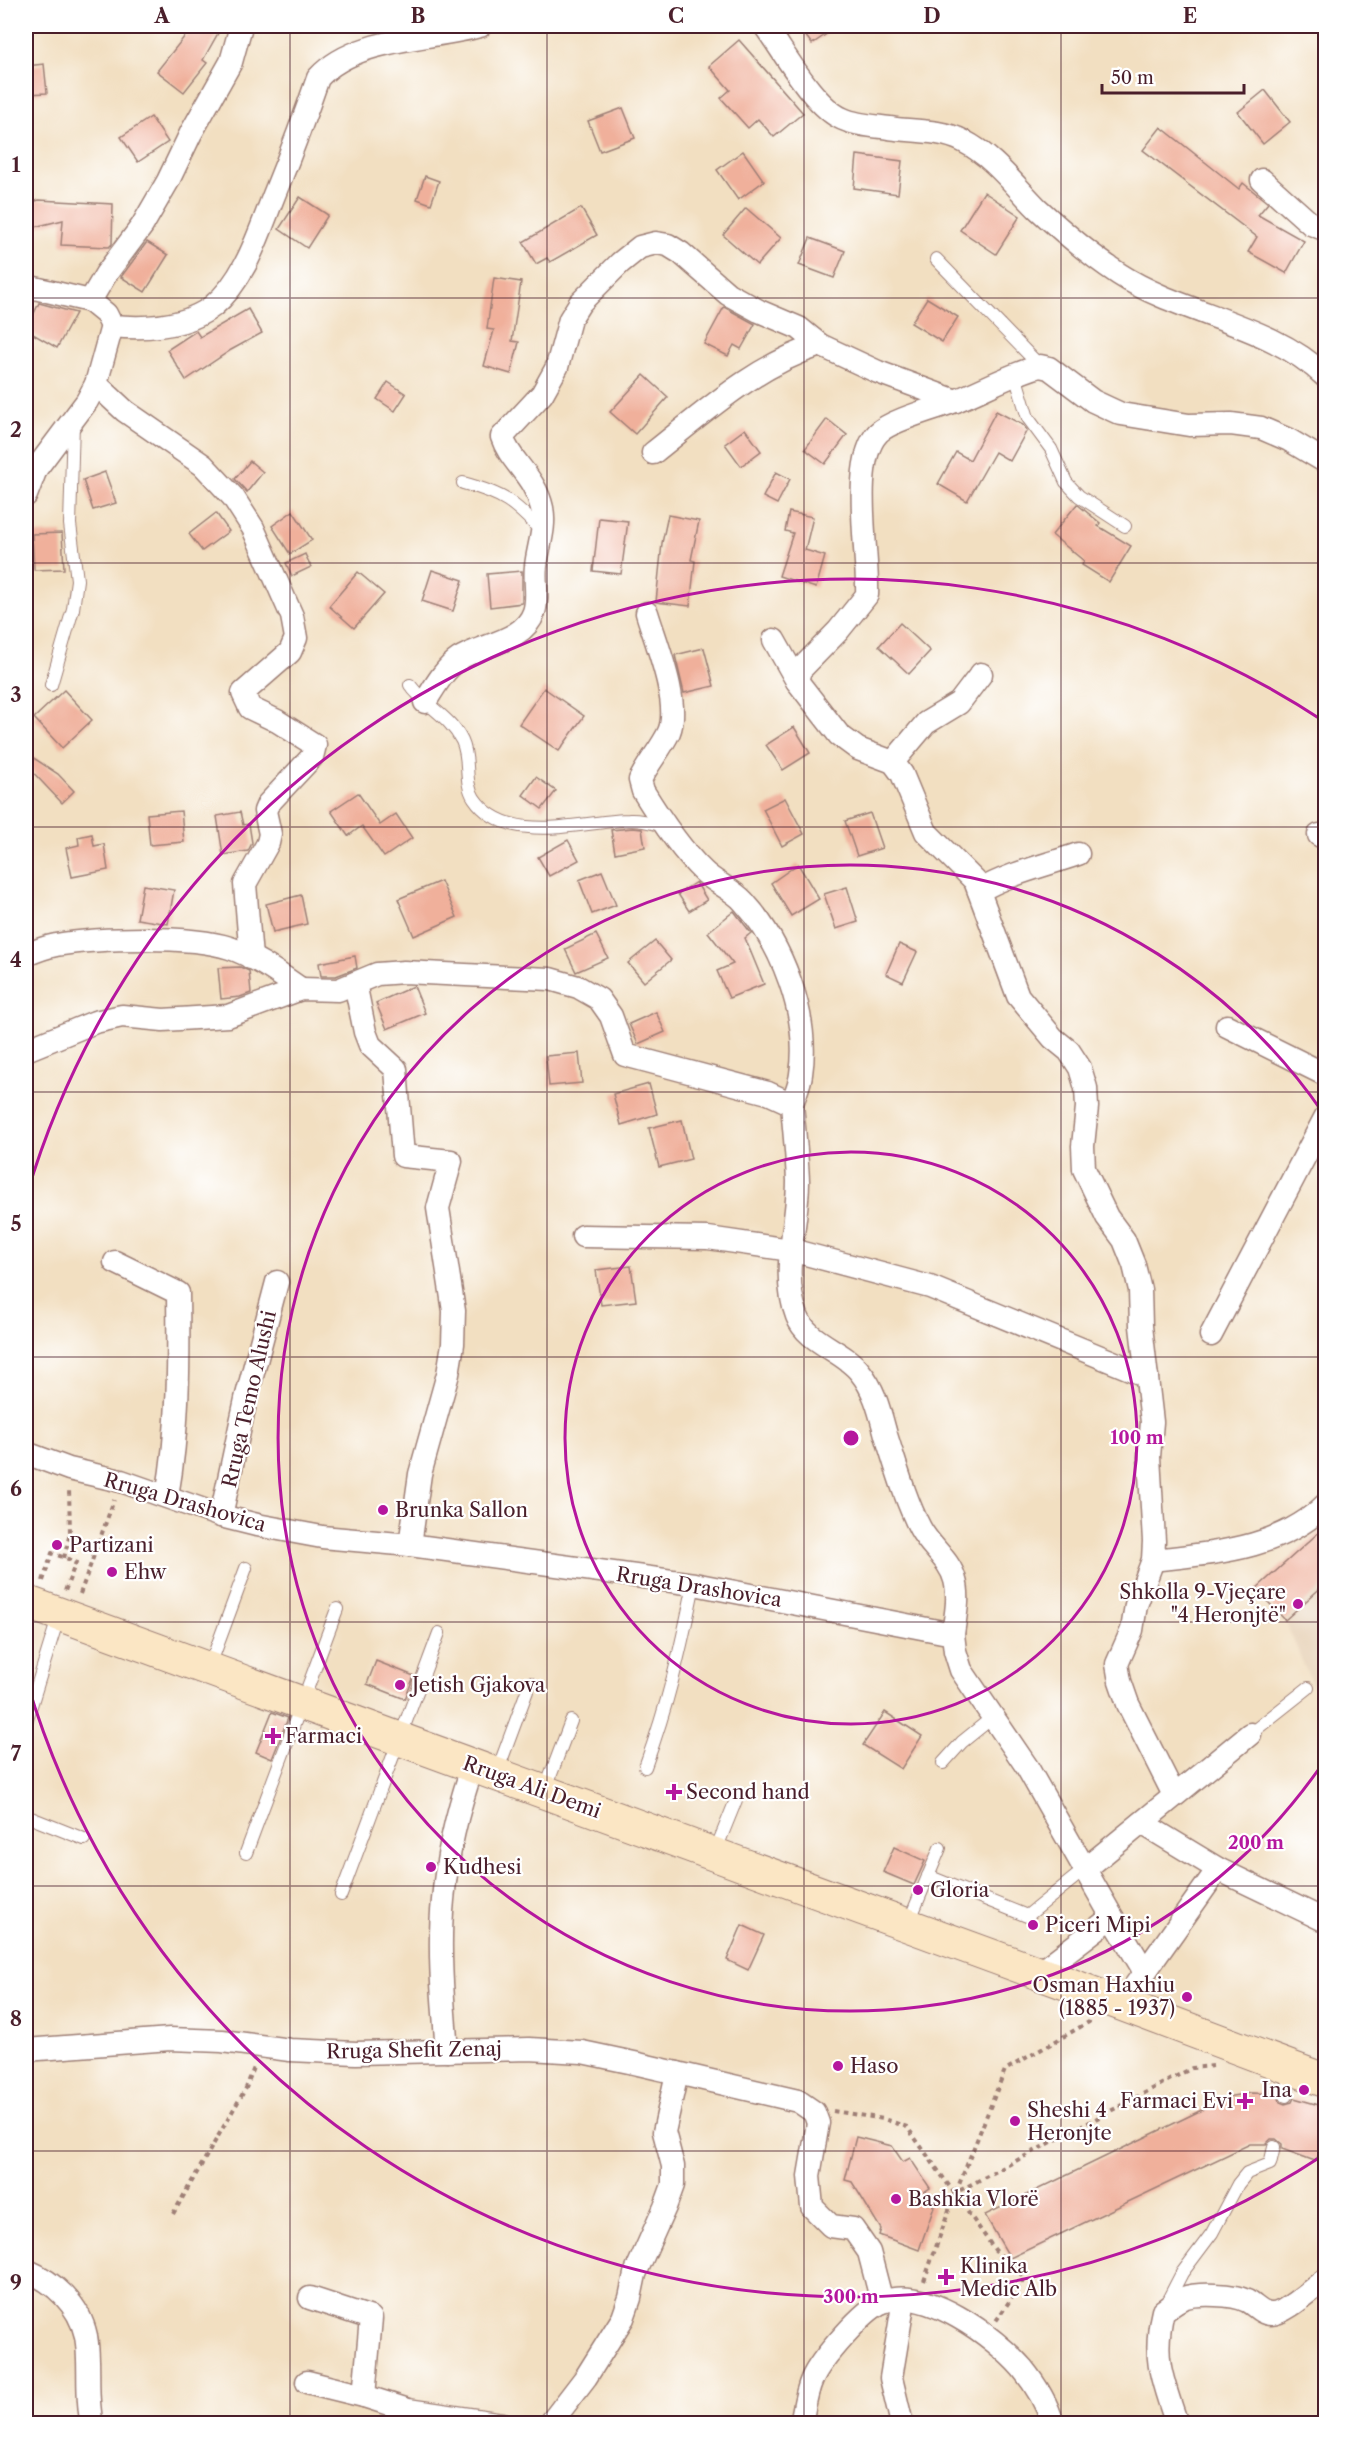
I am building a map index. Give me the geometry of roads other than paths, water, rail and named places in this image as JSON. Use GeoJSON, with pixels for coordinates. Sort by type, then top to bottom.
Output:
{"type":"FeatureCollection","features":[{"type":"Feature","properties":{"kind":"main road","name":"Rruga Ali Demi"},"geometry":{"type":"LineString","coordinates":[[53,1602],[209,1668],[1039,1973],[1107,2008],[1289,2082],[1326,2081]]}},
{"type":"Feature","properties":{"kind":"street"},"geometry":{"type":"LineString","coordinates":[[90,301],[106,274],[142,226],[168,181],[191,133],[231,62],[241,26]]}},
{"type":"Feature","properties":{"kind":"street"},"geometry":{"type":"LineString","coordinates":[[112,326],[140,329],[167,325],[193,317],[213,306],[232,284],[252,250],[318,78],[330,65],[375,47],[480,26]]}},
{"type":"Feature","properties":{"kind":"street"},"geometry":{"type":"LineString","coordinates":[[765,26],[826,109],[843,120],[939,134],[961,140],[981,151],[1073,240],[1118,273],[1151,293],[1280,345],[1326,377]]}},
{"type":"Feature","properties":{"kind":"street"},"geometry":{"type":"LineString","coordinates":[[1262,180],[1311,224],[1326,230]]}},
{"type":"Feature","properties":{"kind":"street"},"geometry":{"type":"LineString","coordinates":[[417,694],[443,674],[456,660],[517,633],[530,621],[535,610],[535,570],[543,533],[543,510],[538,492],[528,474],[502,437],[542,394],[557,367],[570,318],[580,303],[620,262],[640,247],[656,243],[668,245],[681,253],[728,294],[759,311],[799,328],[820,345],[878,372],[956,401]]}},
{"type":"Feature","properties":{"kind":"street"},"geometry":{"type":"LineString","coordinates":[[26,286],[90,301],[106,314],[112,326],[96,384],[36,470],[26,495]]}},
{"type":"Feature","properties":{"kind":"street"},"geometry":{"type":"LineString","coordinates":[[653,453],[723,397],[793,353],[820,345]]}},
{"type":"Feature","properties":{"kind":"street"},"geometry":{"type":"LineString","coordinates":[[797,681],[800,670],[838,631],[867,595],[863,480],[871,443],[878,432],[889,425],[956,401],[1040,366],[1048,368],[1093,401],[1121,414],[1189,425],[1231,424],[1261,428],[1289,440],[1326,462]]}},
{"type":"Feature","properties":{"kind":"street"},"geometry":{"type":"LineString","coordinates":[[96,384],[125,411],[203,465],[233,497],[253,528],[292,616],[296,638],[290,652],[243,693],[250,708],[277,721],[315,745],[316,749],[312,757],[267,804],[265,811],[270,834],[268,843],[245,884],[251,958]]}},
{"type":"Feature","properties":{"kind":"street"},"geometry":{"type":"LineString","coordinates":[[647,613],[668,685],[673,712],[670,730],[640,780],[643,791],[683,850],[705,873],[742,900],[763,927],[783,963],[796,999],[802,1040],[801,1073],[792,1104],[798,1180],[791,1250],[791,1297],[798,1318],[809,1334],[841,1354],[860,1372],[874,1395],[910,1506],[921,1530],[950,1567],[956,1582],[953,1634],[955,1652],[961,1670],[1027,1767],[1084,1870],[1146,1972]]}},
{"type":"Feature","properties":{"kind":"street"},"geometry":{"type":"LineString","coordinates":[[774,640],[797,681],[840,735],[858,749],[893,762],[902,774],[927,832],[975,881],[1018,996],[1053,1038],[1069,1051],[1080,1068],[1086,1088],[1087,1107],[1083,1146],[1084,1169],[1107,1217],[1124,1240],[1134,1265],[1140,1290],[1141,1326],[1152,1422],[1149,1457],[1153,1560],[1139,1596],[1132,1630],[1117,1664],[1128,1704],[1174,1795]]}},
{"type":"Feature","properties":{"kind":"street"},"geometry":{"type":"LineString","coordinates":[[893,762],[926,723],[959,703],[981,674]]}},
{"type":"Feature","properties":{"kind":"street"},"geometry":{"type":"LineString","coordinates":[[979,891],[1011,874],[1078,854]]}},
{"type":"Feature","properties":{"kind":"street"},"geometry":{"type":"LineString","coordinates":[[26,955],[55,945],[114,940],[183,940],[229,948],[266,965],[301,989]]}},
{"type":"Feature","properties":{"kind":"street"},"geometry":{"type":"LineString","coordinates":[[26,1050],[95,1022],[122,1016],[172,1020],[228,1016],[301,989],[338,990],[377,974],[404,972],[550,979],[578,987],[599,999],[611,1016],[625,1055],[749,1088],[792,1104]]}},
{"type":"Feature","properties":{"kind":"street"},"geometry":{"type":"LineString","coordinates":[[355,983],[365,1032],[370,1045],[396,1070],[403,1156],[451,1161],[438,1208],[454,1311],[453,1344],[448,1374],[420,1474],[410,1545]]}},
{"type":"Feature","properties":{"kind":"street"},"geometry":{"type":"LineString","coordinates":[[1227,1026],[1326,1075]]}},
{"type":"Feature","properties":{"kind":"street"},"geometry":{"type":"LineString","coordinates":[[1211,1335],[1326,1116]]}},
{"type":"Feature","properties":{"kind":"street"},"geometry":{"type":"LineString","coordinates":[[583,1236],[708,1238],[791,1250],[930,1287],[1147,1376]]}},
{"type":"Feature","properties":{"kind":"street"},"geometry":{"type":"LineString","coordinates":[[115,1262],[178,1293],[179,1377],[175,1452],[167,1496]]}},
{"type":"Feature","properties":{"kind":"street","name":"Rruga Temo Alushi"},"geometry":{"type":"LineString","coordinates":[[221,1516],[246,1399],[277,1282]]}},
{"type":"Feature","properties":{"kind":"street","name":"Rruga Drashovica"},"geometry":{"type":"LineString","coordinates":[[26,1453],[69,1469],[121,1481],[221,1516],[322,1537],[410,1545],[694,1584],[953,1634]]}},
{"type":"Feature","properties":{"kind":"street"},"geometry":{"type":"LineString","coordinates":[[1153,1560],[1232,1551],[1265,1542],[1296,1526],[1326,1504]]}},
{"type":"Feature","properties":{"kind":"street"},"geometry":{"type":"LineString","coordinates":[[1084,1870],[1250,1734]]}},
{"type":"Feature","properties":{"kind":"street"},"geometry":{"type":"LineString","coordinates":[[447,2051],[443,1994],[443,1900],[453,1839],[484,1770]]}},
{"type":"Feature","properties":{"kind":"street"},"geometry":{"type":"LineString","coordinates":[[1142,1823],[1218,1869],[1326,1921]]}},
{"type":"Feature","properties":{"kind":"street"},"geometry":{"type":"LineString","coordinates":[[1107,2008],[1146,1972],[1218,1869]]}},
{"type":"Feature","properties":{"kind":"street"},"geometry":{"type":"LineString","coordinates":[[1039,1973],[1112,1917]]}},
{"type":"Feature","properties":{"kind":"street","name":"Rruga Shefit Zenaj"},"geometry":{"type":"LineString","coordinates":[[26,2050],[170,2039],[222,2041],[356,2054],[529,2049],[582,2052],[798,2101],[814,2112],[819,2123],[809,2176],[812,2207],[831,2226],[853,2229],[869,2252],[876,2272],[902,2297]]}},
{"type":"Feature","properties":{"kind":"street"},"geometry":{"type":"LineString","coordinates":[[550,2424],[586,2377],[623,2318],[635,2274],[673,2185],[673,2166],[664,2132],[677,2073]]}},
{"type":"Feature","properties":{"kind":"street"},"geometry":{"type":"LineString","coordinates":[[26,2270],[57,2287],[70,2302],[79,2318],[86,2336],[87,2405],[92,2424]]}},
{"type":"Feature","properties":{"kind":"street"},"geometry":{"type":"LineString","coordinates":[[1177,2424],[1160,2372],[1157,2346],[1163,2311],[1181,2299],[1198,2295],[1236,2297],[1249,2301],[1261,2311],[1272,2314],[1281,2312],[1326,2279]]}},
{"type":"Feature","properties":{"kind":"street"},"geometry":{"type":"LineString","coordinates":[[902,2297],[891,2378],[902,2424]]}},
{"type":"Feature","properties":{"kind":"street"},"geometry":{"type":"LineString","coordinates":[[801,2424],[811,2380],[822,2362],[859,2320],[902,2297],[926,2302],[956,2316],[986,2336],[1022,2368],[1038,2391],[1053,2424]]}},
{"type":"Feature","properties":{"kind":"street"},"geometry":{"type":"LineString","coordinates":[[310,2298],[371,2318],[364,2396]]}},
{"type":"Feature","properties":{"kind":"street"},"geometry":{"type":"LineString","coordinates":[[307,2382],[408,2410],[502,2424]]}},
{"type":"Feature","properties":{"kind":"lane"},"geometry":{"type":"LineString","coordinates":[[936,259],[1040,366]]}},
{"type":"Feature","properties":{"kind":"lane"},"geometry":{"type":"LineString","coordinates":[[1015,375],[1028,418],[1051,449],[1066,482],[1079,496],[1125,526]]}},
{"type":"Feature","properties":{"kind":"lane"},"geometry":{"type":"LineString","coordinates":[[51,685],[73,609],[77,580],[70,524],[74,418]]}},
{"type":"Feature","properties":{"kind":"lane"},"geometry":{"type":"LineString","coordinates":[[463,483],[504,497],[524,512],[543,533]]}},
{"type":"Feature","properties":{"kind":"lane"},"geometry":{"type":"LineString","coordinates":[[417,694],[448,719],[463,743],[467,759],[468,788],[475,800],[487,812],[505,822],[538,828],[584,826],[629,820],[646,821],[669,828]]}},
{"type":"Feature","properties":{"kind":"lane"},"geometry":{"type":"LineString","coordinates":[[209,1668],[246,1568]]}},
{"type":"Feature","properties":{"kind":"lane"},"geometry":{"type":"LineString","coordinates":[[645,1767],[666,1708],[694,1584]]}},
{"type":"Feature","properties":{"kind":"lane"},"geometry":{"type":"LineString","coordinates":[[26,1722],[53,1602]]}},
{"type":"Feature","properties":{"kind":"lane"},"geometry":{"type":"LineString","coordinates":[[246,1853],[337,1609]]}},
{"type":"Feature","properties":{"kind":"lane"},"geometry":{"type":"LineString","coordinates":[[341,1895],[401,1740],[439,1633]]}},
{"type":"Feature","properties":{"kind":"lane"},"geometry":{"type":"LineString","coordinates":[[484,1770],[530,1683]]}},
{"type":"Feature","properties":{"kind":"lane"},"geometry":{"type":"LineString","coordinates":[[1250,1734],[1308,1688]]}},
{"type":"Feature","properties":{"kind":"lane"},"geometry":{"type":"LineString","coordinates":[[943,1763],[962,1742],[993,1717]]}},
{"type":"Feature","properties":{"kind":"lane"},"geometry":{"type":"LineString","coordinates":[[545,1791],[571,1721]]}},
{"type":"Feature","properties":{"kind":"lane"},"geometry":{"type":"LineString","coordinates":[[715,1854],[736,1800]]}},
{"type":"Feature","properties":{"kind":"lane"},"geometry":{"type":"LineString","coordinates":[[26,1816],[84,1839]]}},
{"type":"Feature","properties":{"kind":"lane"},"geometry":{"type":"LineString","coordinates":[[908,1925],[940,1848]]}},
{"type":"Feature","properties":{"kind":"lane"},"geometry":{"type":"LineString","coordinates":[[928,1876],[1028,1916],[1084,1870]]}},
{"type":"Feature","properties":{"kind":"lane"},"geometry":{"type":"LineString","coordinates":[[1163,2311],[1182,2273],[1212,2233],[1238,2184],[1247,2173],[1270,2164],[1274,2147]]}},
{"type":"Feature","properties":{"kind":"place","name":"Brunka Sallon"},"geometry":{"type":"Point","coordinates":[383,1510]}},
{"type":"Feature","properties":{"kind":"place","name":"Partizani"},"geometry":{"type":"Point","coordinates":[57,1545]}},
{"type":"Feature","properties":{"kind":"place","name":"Ehw"},"geometry":{"type":"Point","coordinates":[112,1572]}},
{"type":"Feature","properties":{"kind":"place","name":"Shkolla 9-Vjeçare \"4 Heronjtë\""},"geometry":{"type":"Point","coordinates":[1298,1604]}},
{"type":"Feature","properties":{"kind":"place","name":"Jetish Gjakova"},"geometry":{"type":"Point","coordinates":[400,1685]}},
{"type":"Feature","properties":{"kind":"place","name":"Farmaci"},"geometry":{"type":"Point","coordinates":[273,1736]}},
{"type":"Feature","properties":{"kind":"place","name":"Second hand"},"geometry":{"type":"Point","coordinates":[674,1792]}},
{"type":"Feature","properties":{"kind":"place","name":"Kudhesi"},"geometry":{"type":"Point","coordinates":[431,1867]}},
{"type":"Feature","properties":{"kind":"place","name":"Gloria"},"geometry":{"type":"Point","coordinates":[918,1890]}},
{"type":"Feature","properties":{"kind":"place","name":"Piceri Mipi"},"geometry":{"type":"Point","coordinates":[1033,1925]}},
{"type":"Feature","properties":{"kind":"place","name":"Osman Haxhiu (1885 - 1937)"},"geometry":{"type":"Point","coordinates":[1187,1997]}},
{"type":"Feature","properties":{"kind":"place","name":"Haso"},"geometry":{"type":"Point","coordinates":[838,2066]}},
{"type":"Feature","properties":{"kind":"place","name":"Ina"},"geometry":{"type":"Point","coordinates":[1304,2090]}},
{"type":"Feature","properties":{"kind":"place","name":"Farmaci Evi"},"geometry":{"type":"Point","coordinates":[1245,2101]}},
{"type":"Feature","properties":{"kind":"place","name":"Sheshi 4 Heronjte"},"geometry":{"type":"Point","coordinates":[1015,2121]}},
{"type":"Feature","properties":{"kind":"place","name":"Bashkia Vlorë"},"geometry":{"type":"Point","coordinates":[896,2199]}},
{"type":"Feature","properties":{"kind":"place","name":"Klinika Medic Alb"},"geometry":{"type":"Point","coordinates":[946,2277]}}]}
